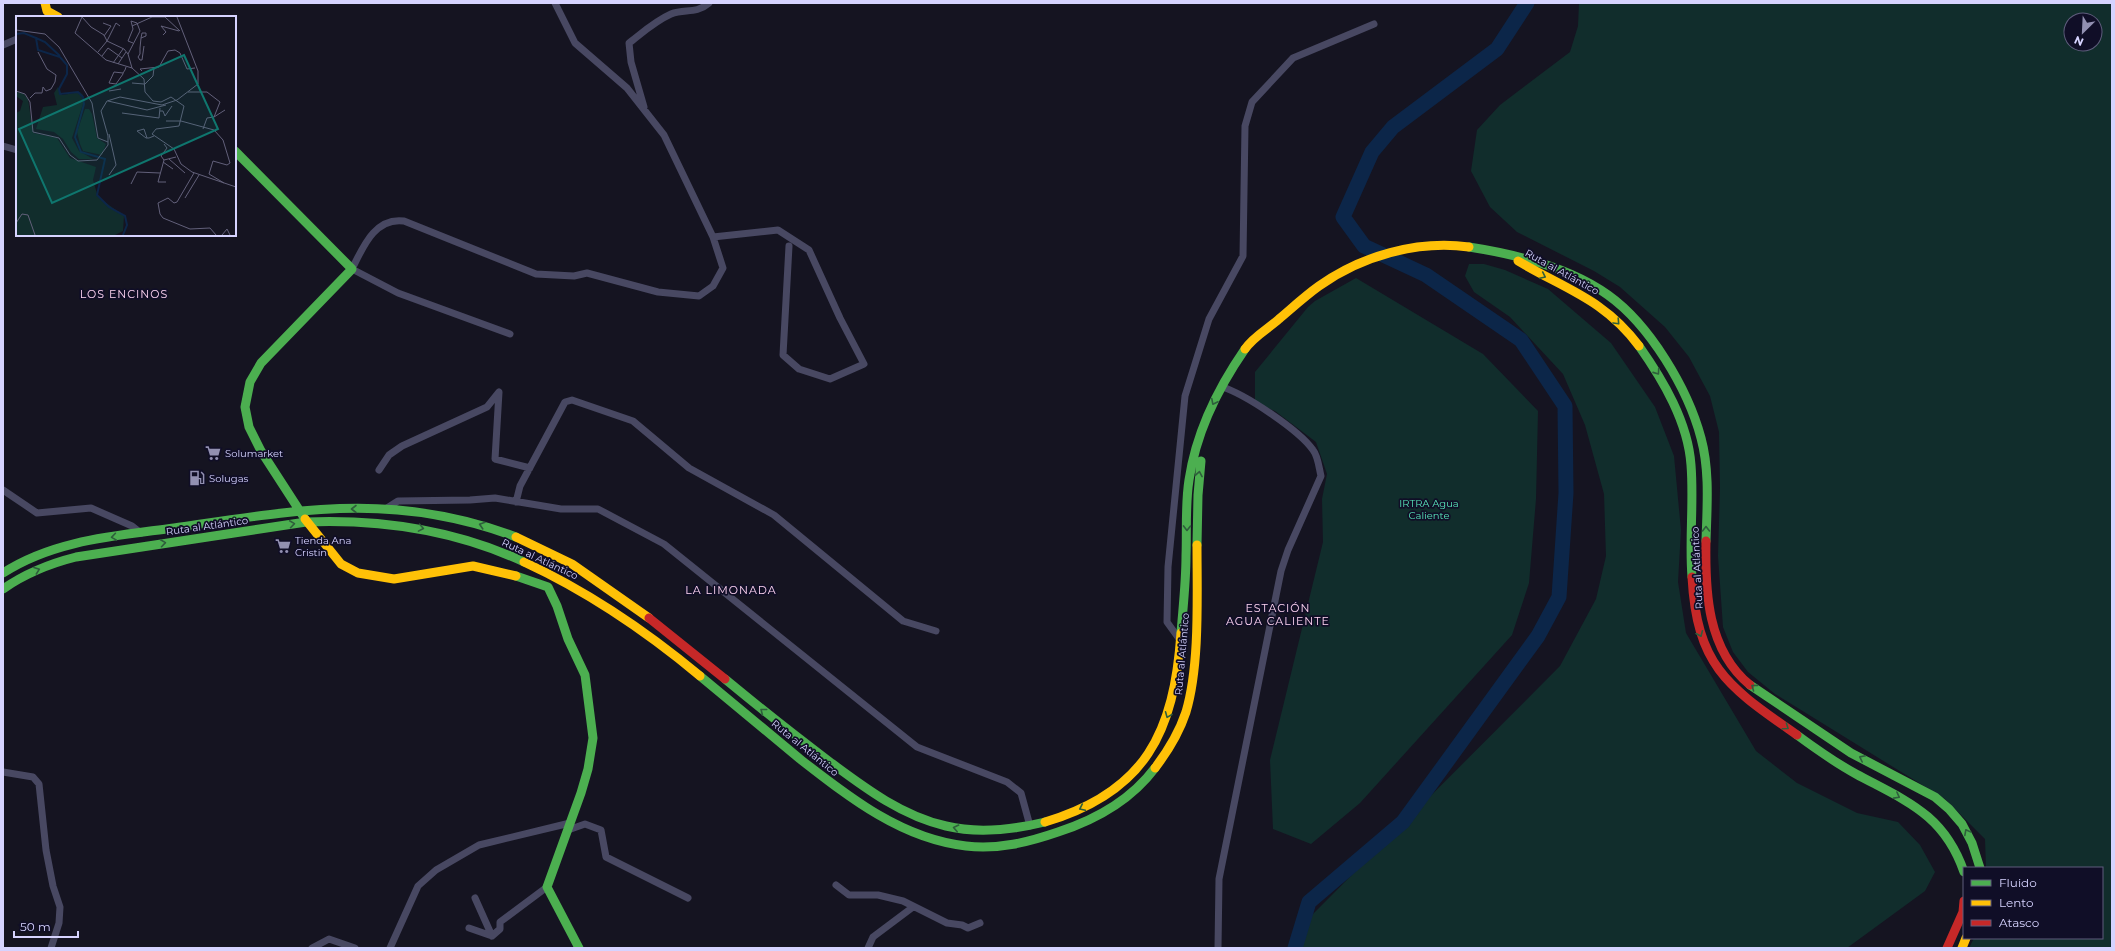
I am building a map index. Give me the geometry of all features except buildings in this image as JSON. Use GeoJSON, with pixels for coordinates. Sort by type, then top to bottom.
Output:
{"type":"FeatureCollection","features":[{"type":"Feature","properties":{"kind":"main road"},"geometry":{"type":"LineString","coordinates":[[44,10],[56,16]]}},
{"type":"Feature","properties":{"kind":"main road"},"geometry":{"type":"LineString","coordinates":[[236,152],[352,269],[261,362],[250,382],[245,407],[249,426],[261,451],[298,510],[341,564],[358,573],[394,579],[473,566],[514,575],[548,587],[557,606],[568,639],[585,675],[593,738],[588,769],[547,887],[579,948]]}},
{"type":"Feature","properties":{"kind":"main road","name":"Ruta al Atlántico"},"geometry":{"type":"LineString","coordinates":[[3,573],[19,562],[49,549],[141,533],[298,510],[385,508],[432,514],[481,524],[557,556],[633,605],[790,732],[893,808],[923,820],[968,830],[1012,830],[1030,826],[1084,807],[1119,786],[1137,770],[1155,746],[1170,710],[1178,676],[1189,482],[1196,444],[1240,356],[1255,338],[1296,304],[1337,274],[1369,259],[1399,249],[1425,246],[1452,246],[1484,250],[1537,262],[1566,273],[1611,296],[1639,325],[1656,347],[1669,368],[1700,429],[1705,459],[1706,573],[1709,611],[1716,635],[1728,659],[1742,678],[1859,757],[1922,787],[1948,807],[1964,826],[1976,850],[1980,867]]}},
{"type":"Feature","properties":{"kind":"main road","name":"Ruta al Atlántico"},"geometry":{"type":"LineString","coordinates":[[1510,255],[1535,272],[1584,295],[1605,309],[1634,340],[1660,376],[1672,399],[1685,437],[1691,462],[1691,582],[1697,626],[1718,670],[1734,690],[1817,749],[1854,773],[1908,802],[1931,817],[1952,844],[1963,870]]}},
{"type":"Feature","properties":{"kind":"main road","name":"Ruta al Atlántico"},"geometry":{"type":"LineString","coordinates":[[3,589],[23,575],[58,562],[96,553],[308,522],[366,522],[419,527],[446,533],[484,545],[544,572],[581,590],[626,619],[855,802],[904,829],[944,842],[968,846],[1024,843],[1056,834],[1093,820],[1127,798],[1152,773],[1170,747],[1180,727],[1191,696],[1194,666],[1198,597],[1197,488],[1203,450],[1225,388]]}},
{"type":"Feature","properties":{"kind":"main road"},"geometry":{"type":"LineString","coordinates":[[1947,948],[1963,906]]}},
{"type":"Feature","properties":{"kind":"street"},"geometry":{"type":"LineString","coordinates":[[510,334],[398,293],[352,269],[368,239],[382,224],[394,220],[404,221],[536,274],[574,276],[587,273],[658,292],[699,296],[714,286],[723,268],[713,237],[664,135],[627,88],[575,43],[555,3]]}},
{"type":"Feature","properties":{"kind":"street"},"geometry":{"type":"LineString","coordinates":[[646,112],[631,62],[629,43],[650,26],[672,13],[701,9],[709,3]]}},
{"type":"Feature","properties":{"kind":"street"},"geometry":{"type":"LineString","coordinates":[[1181,642],[1167,622],[1168,567],[1185,396],[1210,319],[1243,256],[1245,126],[1252,102],[1293,58],[1374,24]]}},
{"type":"Feature","properties":{"kind":"street"},"geometry":{"type":"LineString","coordinates":[[3,45],[16,39]]}},
{"type":"Feature","properties":{"kind":"street"},"geometry":{"type":"LineString","coordinates":[[3,146],[16,150]]}},
{"type":"Feature","properties":{"kind":"street"},"geometry":{"type":"LineString","coordinates":[[713,237],[778,230],[809,250],[840,318],[864,364],[830,379],[799,369],[783,355],[789,246]]}},
{"type":"Feature","properties":{"kind":"street"},"geometry":{"type":"LineString","coordinates":[[1218,948],[1219,879],[1281,571],[1288,550],[1321,476],[1314,451],[1301,435],[1225,388]]}},
{"type":"Feature","properties":{"kind":"street"},"geometry":{"type":"LineString","coordinates":[[379,470],[389,455],[402,446],[487,407],[499,392],[495,459],[530,468]]}},
{"type":"Feature","properties":{"kind":"street"},"geometry":{"type":"LineString","coordinates":[[516,502],[520,486],[565,402],[572,400],[633,421],[689,468],[774,516],[904,621],[936,632]]}},
{"type":"Feature","properties":{"kind":"street"},"geometry":{"type":"LineString","coordinates":[[3,490],[37,513],[91,508],[132,526],[141,533]]}},
{"type":"Feature","properties":{"kind":"street"},"geometry":{"type":"LineString","coordinates":[[385,508],[398,501],[470,500],[495,498],[561,509],[598,509],[664,544],[917,747],[1012,786],[1021,793],[1030,826]]}},
{"type":"Feature","properties":{"kind":"street"},"geometry":{"type":"LineString","coordinates":[[3,772],[33,777],[39,784],[46,850],[53,886],[60,907],[59,923],[51,948]]}},
{"type":"Feature","properties":{"kind":"street"},"geometry":{"type":"LineString","coordinates":[[390,948],[418,886],[436,870],[479,845],[585,824],[601,830],[606,857],[688,898]]}},
{"type":"Feature","properties":{"kind":"street"},"geometry":{"type":"LineString","coordinates":[[836,885],[849,895],[878,895],[903,901],[947,923],[962,925],[968,928],[980,923]]}},
{"type":"Feature","properties":{"kind":"street"},"geometry":{"type":"LineString","coordinates":[[492,936],[500,928],[500,922],[547,887]]}},
{"type":"Feature","properties":{"kind":"street"},"geometry":{"type":"LineString","coordinates":[[475,898],[492,936]]}},
{"type":"Feature","properties":{"kind":"street"},"geometry":{"type":"LineString","coordinates":[[868,948],[873,937],[913,907]]}},
{"type":"Feature","properties":{"kind":"street"},"geometry":{"type":"LineString","coordinates":[[469,928],[492,936]]}},
{"type":"Feature","properties":{"kind":"street"},"geometry":{"type":"LineString","coordinates":[[312,948],[329,939],[355,948]]}},
{"type":"Feature","properties":{"kind":"green space"},"geometry":{"type":"Polygon","coordinates":[[[1579,3],[2112,3],[2112,948],[1969,948],[1974,939],[2103,939],[2103,867],[1986,867],[1985,839],[1945,799],[1775,694],[1748,672],[1733,652],[1723,627],[1718,556],[1720,488],[1719,432],[1710,396],[1689,357],[1665,327],[1620,287],[1594,271],[1517,232],[1490,207],[1471,171],[1477,130],[1500,105],[1570,52],[1578,26],[1579,3]]]}},
{"type":"Feature","properties":{"kind":"green space"},"geometry":{"type":"Polygon","coordinates":[[[1469,264],[1484,264],[1505,270],[1548,289],[1611,343],[1655,407],[1674,456],[1681,530],[1678,582],[1686,633],[1756,751],[1797,783],[1857,813],[1898,822],[1920,845],[1935,872],[1925,891],[1847,948],[1289,948],[1313,914],[1560,666],[1596,599],[1606,556],[1604,494],[1585,425],[1563,374],[1510,317],[1474,292],[1465,276],[1469,264]]]}},
{"type":"Feature","properties":{"kind":"green space","name":"IRTRA Agua Caliente"},"geometry":{"type":"Polygon","coordinates":[[[1356,278],[1483,354],[1538,411],[1536,499],[1529,583],[1512,635],[1360,803],[1311,844],[1273,829],[1270,760],[1323,542],[1322,499],[1327,474],[1316,442],[1275,411],[1255,403],[1255,372],[1308,307],[1315,301],[1356,278]]]}},
{"type":"Feature","properties":{"kind":"waterway"},"geometry":{"type":"LineString","coordinates":[[1295,948],[1309,902],[1403,822],[1538,636],[1559,597],[1566,493],[1565,406],[1521,340],[1426,275],[1364,246],[1343,217],[1372,152],[1393,127],[1497,49],[1527,3]]}},
{"type":"Feature","properties":{"kind":"traffic: fast"},"geometry":{"type":"LineString","coordinates":[[236,152],[352,269],[261,363],[250,382],[245,407],[249,427],[261,451],[305,519]]}},
{"type":"Feature","properties":{"kind":"traffic: fast"},"geometry":{"type":"LineString","coordinates":[[1469,247],[1523,258],[1577,277],[1608,295],[1624,308],[1638,323],[1665,359],[1677,379],[1687,399],[1701,438],[1707,476],[1706,541]]}},
{"type":"Feature","properties":{"kind":"traffic: fast"},"geometry":{"type":"LineString","coordinates":[[1639,346],[1657,373],[1673,402],[1680,417],[1689,449],[1692,479],[1692,577]]}},
{"type":"Feature","properties":{"kind":"traffic: fast"},"geometry":{"type":"LineString","coordinates":[[1181,633],[1186,575],[1187,499],[1192,462],[1203,428],[1217,395],[1245,349]]}},
{"type":"Feature","properties":{"kind":"traffic: fast"},"geometry":{"type":"LineString","coordinates":[[1197,545],[1198,495],[1201,461]]}},
{"type":"Feature","properties":{"kind":"traffic: fast"},"geometry":{"type":"LineString","coordinates":[[3,573],[43,553],[64,546],[107,537],[263,515],[346,508],[387,509],[429,514],[471,523],[516,537]]}},
{"type":"Feature","properties":{"kind":"traffic: fast"},"geometry":{"type":"LineString","coordinates":[[3,589],[20,578],[38,570],[76,557],[306,522],[362,522],[417,529],[444,534],[471,542],[524,562]]}},
{"type":"Feature","properties":{"kind":"traffic: fast"},"geometry":{"type":"LineString","coordinates":[[516,576],[548,587],[557,606],[568,639],[585,675],[593,738],[588,769],[581,793],[547,887],[579,948]]}},
{"type":"Feature","properties":{"kind":"traffic: fast"},"geometry":{"type":"LineString","coordinates":[[700,676],[800,759],[858,802],[899,826],[920,835],[943,842],[978,847],[1002,846],[1025,842],[1058,832],[1099,815],[1111,808],[1135,790],[1155,768]]}},
{"type":"Feature","properties":{"kind":"traffic: fast"},"geometry":{"type":"LineString","coordinates":[[725,679],[857,782],[885,800],[914,815],[946,826],[971,830],[1008,829],[1045,822]]}},
{"type":"Feature","properties":{"kind":"traffic: fast"},"geometry":{"type":"LineString","coordinates":[[1750,685],[1851,753],[1935,797],[1949,809],[1962,824],[1972,843],[1980,867]]}},
{"type":"Feature","properties":{"kind":"traffic: fast"},"geometry":{"type":"LineString","coordinates":[[1797,735],[1841,765],[1921,811],[1946,836],[1956,852],[1963,870]]}},
{"type":"Feature","properties":{"kind":"traffic: slow"},"geometry":{"type":"LineString","coordinates":[[45,3],[47,11],[56,16]]}},
{"type":"Feature","properties":{"kind":"traffic: slow"},"geometry":{"type":"LineString","coordinates":[[1245,349],[1257,336],[1314,290],[1335,275],[1353,266],[1371,259],[1410,248],[1449,245],[1469,247]]}},
{"type":"Feature","properties":{"kind":"traffic: slow"},"geometry":{"type":"LineString","coordinates":[[1518,261],[1583,296],[1598,306],[1626,330],[1639,346]]}},
{"type":"Feature","properties":{"kind":"traffic: slow"},"geometry":{"type":"LineString","coordinates":[[305,519],[341,564],[358,573],[394,579],[473,566],[516,576]]}},
{"type":"Feature","properties":{"kind":"traffic: slow"},"geometry":{"type":"LineString","coordinates":[[516,537],[572,564],[649,618]]}},
{"type":"Feature","properties":{"kind":"traffic: slow"},"geometry":{"type":"LineString","coordinates":[[1155,768],[1169,748],[1180,727],[1186,712],[1194,673],[1197,630],[1197,545]]}},
{"type":"Feature","properties":{"kind":"traffic: slow"},"geometry":{"type":"LineString","coordinates":[[524,562],[571,586],[616,613],[659,643],[700,676]]}},
{"type":"Feature","properties":{"kind":"traffic: slow"},"geometry":{"type":"LineString","coordinates":[[1045,822],[1080,809],[1108,794],[1131,775],[1148,753],[1162,728],[1171,700],[1177,668],[1181,633]]}},
{"type":"Feature","properties":{"kind":"traffic: slow"},"geometry":{"type":"LineString","coordinates":[[1962,948],[1966,939]]}},
{"type":"Feature","properties":{"kind":"traffic: jam"},"geometry":{"type":"LineString","coordinates":[[1706,541],[1706,580],[1708,599],[1717,637],[1725,655],[1736,671],[1750,685]]}},
{"type":"Feature","properties":{"kind":"traffic: jam"},"geometry":{"type":"LineString","coordinates":[[1692,577],[1695,608],[1701,633],[1709,654],[1721,672],[1735,688],[1797,735]]}},
{"type":"Feature","properties":{"kind":"traffic: jam"},"geometry":{"type":"LineString","coordinates":[[649,618],[725,679]]}},
{"type":"Feature","properties":{"kind":"traffic: jam"},"geometry":{"type":"LineString","coordinates":[[1947,948],[1963,912]]}},
{"type":"Feature","properties":{"kind":"place","name":"Solumarket"},"geometry":{"type":"Point","coordinates":[213,453]}},
{"type":"Feature","properties":{"kind":"place","name":"Solugas"},"geometry":{"type":"Point","coordinates":[197,478]}},
{"type":"Feature","properties":{"kind":"place","name":"Tienda Ana Cristin"},"geometry":{"type":"Point","coordinates":[283,546]}},
{"type":"Feature","properties":{"kind":"district","name":"LOS ENCINOS"},"geometry":{"type":"Point","coordinates":[124,294]}},
{"type":"Feature","properties":{"kind":"district","name":"LA LIMONADA"},"geometry":{"type":"Point","coordinates":[731,590]}},
{"type":"Feature","properties":{"kind":"district","name":"ESTACIÓN AGUA CALIENTE"},"geometry":{"type":"Point","coordinates":[1278,614]}}]}
